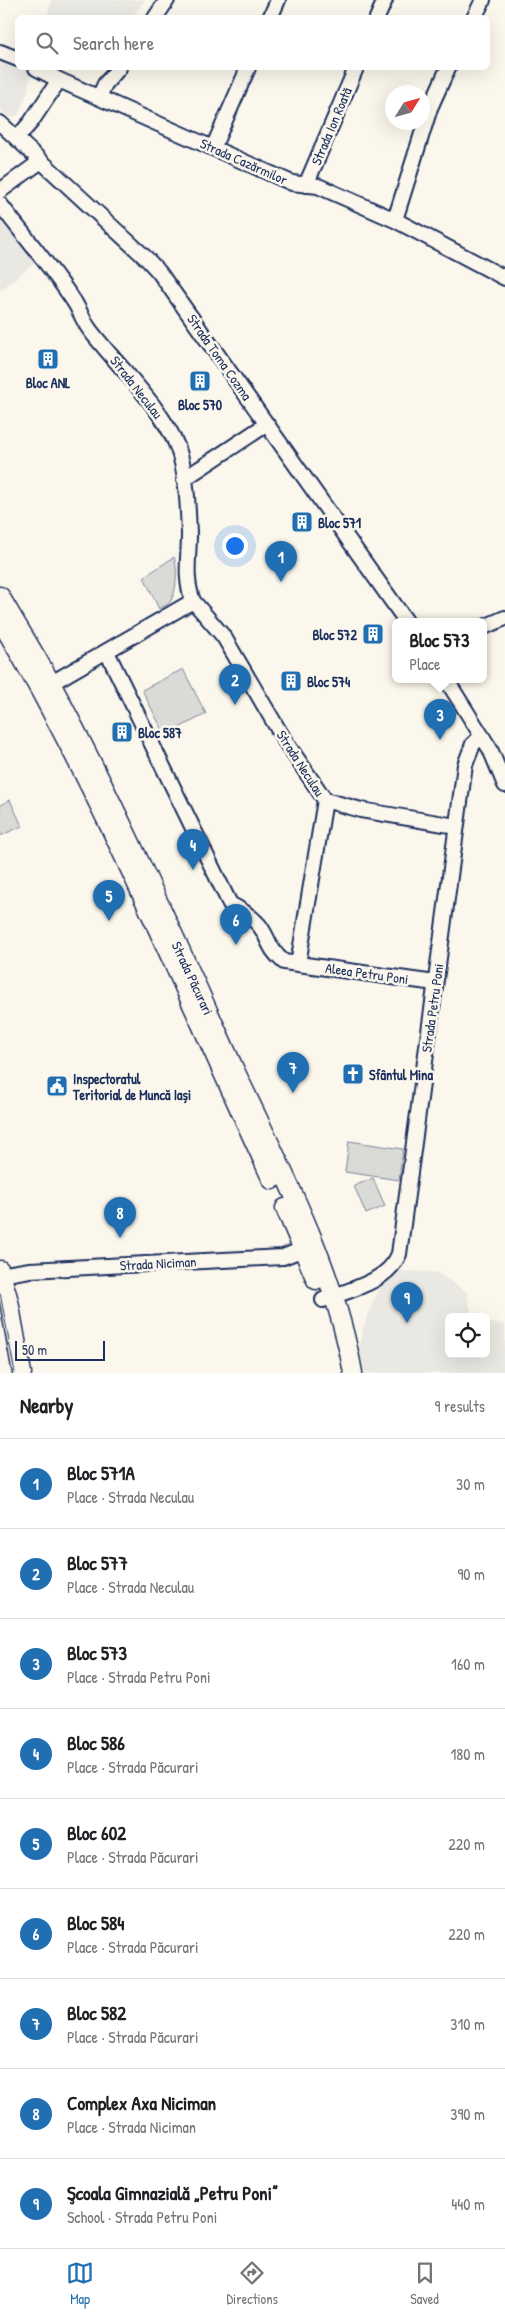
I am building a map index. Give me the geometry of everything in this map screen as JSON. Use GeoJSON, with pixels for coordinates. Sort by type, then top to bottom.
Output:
{"type":"FeatureCollection","features":[{"type":"Feature","properties":{"kind":"main road","name":"Strada Păcurari"},"geometry":{"type":"LineString","coordinates":[[0,596],[46,687],[309,1247],[328,1298],[343,1373]]}},
{"type":"Feature","properties":{"kind":"main road","name":"Strada Păcurari"},"geometry":{"type":"LineString","coordinates":[[0,620],[46,687]]}},
{"type":"Feature","properties":{"kind":"main road"},"geometry":{"type":"LineString","coordinates":[[1,1273],[12,1316],[22,1373]]}},
{"type":"Feature","properties":{"kind":"main road","name":"Strada Păcurari"},"geometry":{"type":"LineString","coordinates":[[328,1298],[342,1322],[353,1373]]}},
{"type":"Feature","properties":{"kind":"street"},"geometry":{"type":"LineString","coordinates":[[158,15],[167,0]]}},
{"type":"Feature","properties":{"kind":"street"},"geometry":{"type":"LineString","coordinates":[[271,15],[278,0]]}},
{"type":"Feature","properties":{"kind":"street"},"geometry":{"type":"LineString","coordinates":[[379,15],[385,0]]}},
{"type":"Feature","properties":{"kind":"street"},"geometry":{"type":"LineString","coordinates":[[476,15],[483,0]]}},
{"type":"Feature","properties":{"kind":"street"},"geometry":{"type":"LineString","coordinates":[[0,52],[15,58]]}},
{"type":"Feature","properties":{"kind":"street","name":"Strada Cazărmilor"},"geometry":{"type":"LineString","coordinates":[[40,70],[292,183],[318,186],[395,220],[505,278]]}},
{"type":"Feature","properties":{"kind":"street"},"geometry":{"type":"LineString","coordinates":[[99,97],[105,84],[117,70]]}},
{"type":"Feature","properties":{"kind":"street"},"geometry":{"type":"LineString","coordinates":[[213,148],[247,70]]}},
{"type":"Feature","properties":{"kind":"street","name":"Strada Ion Roată"},"geometry":{"type":"LineString","coordinates":[[306,185],[355,70]]}},
{"type":"Feature","properties":{"kind":"street"},"geometry":{"type":"LineString","coordinates":[[395,220],[430,108],[447,70]]}},
{"type":"Feature","properties":{"kind":"street"},"geometry":{"type":"LineString","coordinates":[[17,138],[31,122],[59,80]]}},
{"type":"Feature","properties":{"kind":"street","name":"Strada Toma Cozma"},"geometry":{"type":"LineString","coordinates":[[0,123],[147,258],[178,297],[404,618]]}},
{"type":"Feature","properties":{"kind":"street"},"geometry":{"type":"LineString","coordinates":[[0,191],[41,161]]}},
{"type":"Feature","properties":{"kind":"street","name":"Strada Neculau"},"geometry":{"type":"LineString","coordinates":[[0,204],[74,301],[89,329],[124,370],[169,430],[181,457],[189,534],[187,586],[193,601],[224,637],[285,741],[325,800],[362,810],[456,826]]}},
{"type":"Feature","properties":{"kind":"street"},"geometry":{"type":"LineString","coordinates":[[184,480],[267,424]]}},
{"type":"Feature","properties":{"kind":"street"},"geometry":{"type":"LineString","coordinates":[[46,687],[193,601]]}},
{"type":"Feature","properties":{"kind":"street"},"geometry":{"type":"LineString","coordinates":[[487,626],[505,618]]}},
{"type":"Feature","properties":{"kind":"street","name":"Aleea Petru Poni"},"geometry":{"type":"LineString","coordinates":[[107,652],[230,904],[240,909],[260,926],[273,953],[284,962],[436,983]]}},
{"type":"Feature","properties":{"kind":"street"},"geometry":{"type":"LineString","coordinates":[[449,683],[482,736],[505,785]]}},
{"type":"Feature","properties":{"kind":"street","name":"Strada Petru Poni"},"geometry":{"type":"LineString","coordinates":[[328,1298],[361,1286],[381,1275],[391,1268],[399,1254],[456,826],[468,756],[473,744],[482,736]]}},
{"type":"Feature","properties":{"kind":"street","name":"Strada Neculau"},"geometry":{"type":"LineString","coordinates":[[298,964],[325,800]]}},
{"type":"Feature","properties":{"kind":"street","name":"Strada Niciman"},"geometry":{"type":"LineString","coordinates":[[1,1273],[97,1266],[283,1257],[309,1247]]}},
{"type":"Feature","properties":{"kind":"shaded area"},"geometry":{"type":"Polygon","coordinates":[[[52,0],[145,0],[134,15],[48,15],[52,0]]]}},
{"type":"Feature","properties":{"kind":"shaded area"},"geometry":{"type":"Polygon","coordinates":[[[0,58],[15,66],[15,70],[33,72],[18,115],[14,117],[7,116],[0,110],[0,58]]]}},
{"type":"Feature","properties":{"kind":"shaded area"},"geometry":{"type":"Polygon","coordinates":[[[0,212],[37,261],[0,291],[0,212]]]}},
{"type":"Feature","properties":{"kind":"shaded area"},"geometry":{"type":"Polygon","coordinates":[[[174,557],[176,573],[174,593],[169,603],[159,609],[144,577],[174,557]]]}},
{"type":"Feature","properties":{"kind":"shaded area"},"geometry":{"type":"Polygon","coordinates":[[[183,669],[206,714],[165,735],[142,690],[183,669]]]}},
{"type":"Feature","properties":{"kind":"shaded area"},"geometry":{"type":"Polygon","coordinates":[[[10,800],[22,826],[0,836],[0,805],[10,800]]]}},
{"type":"Feature","properties":{"kind":"shaded area"},"geometry":{"type":"Polygon","coordinates":[[[349,1141],[403,1149],[399,1180],[345,1172],[349,1141]]]}},
{"type":"Feature","properties":{"kind":"shaded area"},"geometry":{"type":"Polygon","coordinates":[[[373,1178],[385,1206],[366,1214],[354,1186],[373,1178]]]}},
{"type":"Feature","properties":{"kind":"shaded area"},"geometry":{"type":"Polygon","coordinates":[[[400,1271],[436,1272],[467,1292],[471,1313],[445,1313],[445,1358],[490,1358],[490,1323],[505,1325],[505,1373],[363,1373],[358,1352],[363,1328],[382,1284],[400,1271]]]}},
{"type":"Feature","properties":{"kind":"tram line"},"geometry":{"type":"LineString","coordinates":[[0,1293],[15,1373]]}},
{"type":"Feature","properties":{"kind":"place","name":"Bloc ANL"},"geometry":{"type":"Point","coordinates":[48,359]}},
{"type":"Feature","properties":{"kind":"place","name":"Bloc 570"},"geometry":{"type":"Point","coordinates":[200,381]}},
{"type":"Feature","properties":{"kind":"place","name":"Bloc 571"},"geometry":{"type":"Point","coordinates":[302,522]}},
{"type":"Feature","properties":{"kind":"place","name":"Bloc 571A"},"geometry":{"type":"Point","coordinates":[281,582]}},
{"type":"Feature","properties":{"kind":"place","name":"Bloc 572"},"geometry":{"type":"Point","coordinates":[373,634]}},
{"type":"Feature","properties":{"kind":"place","name":"Bloc 574"},"geometry":{"type":"Point","coordinates":[291,681]}},
{"type":"Feature","properties":{"kind":"place","name":"Bloc 577"},"geometry":{"type":"Point","coordinates":[235,705]}},
{"type":"Feature","properties":{"kind":"place","name":"Bloc 587"},"geometry":{"type":"Point","coordinates":[122,732]}},
{"type":"Feature","properties":{"kind":"place","name":"Bloc 573"},"geometry":{"type":"Point","coordinates":[440,740]}},
{"type":"Feature","properties":{"kind":"place","name":"Bloc 586"},"geometry":{"type":"Point","coordinates":[193,870]}},
{"type":"Feature","properties":{"kind":"place","name":"Bloc 602"},"geometry":{"type":"Point","coordinates":[109,921]}},
{"type":"Feature","properties":{"kind":"place","name":"Bloc 584"},"geometry":{"type":"Point","coordinates":[236,945]}},
{"type":"Feature","properties":{"kind":"place","name":"Sfântul Mina"},"geometry":{"type":"Point","coordinates":[353,1074]}},
{"type":"Feature","properties":{"kind":"place","name":"Inspectoratul Teritorial de Muncă Iași"},"geometry":{"type":"Point","coordinates":[57,1086]}},
{"type":"Feature","properties":{"kind":"place","name":"Bloc 582"},"geometry":{"type":"Point","coordinates":[293,1093]}},
{"type":"Feature","properties":{"kind":"place","name":"Complex Axa Niciman"},"geometry":{"type":"Point","coordinates":[120,1238]}},
{"type":"Feature","properties":{"kind":"place","name":"Şcoala Gimnazială „Petru Poni”"},"geometry":{"type":"Point","coordinates":[407,1323]}}]}
